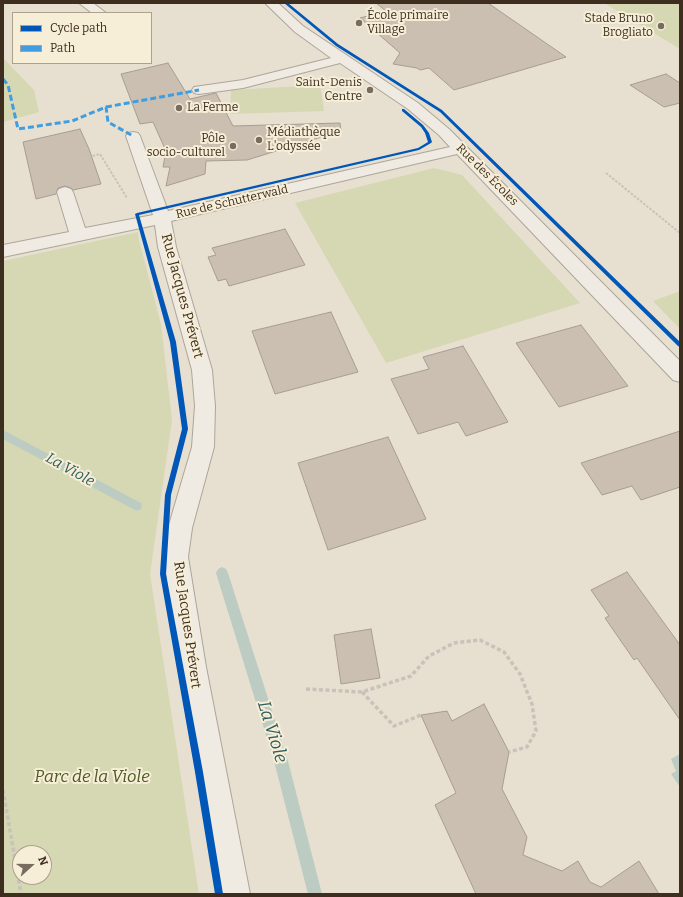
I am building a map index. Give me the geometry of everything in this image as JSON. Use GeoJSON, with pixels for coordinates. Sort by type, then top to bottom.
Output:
{"type":"FeatureCollection","features":[{"type":"Feature","properties":{"kind":"street"},"geometry":{"type":"LineString","coordinates":[[85,3],[98,12]]}},
{"type":"Feature","properties":{"kind":"street","name":"Rue des Écoles"},"geometry":{"type":"LineString","coordinates":[[271,3],[299,28],[424,114],[461,149],[680,374]]}},
{"type":"Feature","properties":{"kind":"street"},"geometry":{"type":"LineString","coordinates":[[199,90],[243,84],[342,59]]}},
{"type":"Feature","properties":{"kind":"street","name":"Rue Jacques Prévert"},"geometry":{"type":"LineString","coordinates":[[133,136],[162,218],[167,247],[202,370],[204,406],[203,447],[180,528],[176,557],[192,667],[234,894]]}},
{"type":"Feature","properties":{"kind":"street","name":"Rue de Schutterwald"},"geometry":{"type":"LineString","coordinates":[[3,251],[79,236],[138,218],[162,218],[461,149]]}},
{"type":"Feature","properties":{"kind":"street"},"geometry":{"type":"LineString","coordinates":[[65,192],[79,236]]}},
{"type":"Feature","properties":{"kind":"path"},"geometry":{"type":"LineString","coordinates":[[81,159],[100,154],[138,218]]}},
{"type":"Feature","properties":{"kind":"path"},"geometry":{"type":"LineString","coordinates":[[606,173],[680,232]]}},
{"type":"Feature","properties":{"kind":"path"},"geometry":{"type":"LineString","coordinates":[[306,689],[362,692],[410,676],[429,656],[454,643],[480,640],[504,652],[520,674],[532,704],[536,731],[527,747],[509,752]]}},
{"type":"Feature","properties":{"kind":"path"},"geometry":{"type":"LineString","coordinates":[[362,692],[394,726],[420,715]]}},
{"type":"Feature","properties":{"kind":"path"},"geometry":{"type":"LineString","coordinates":[[3,790],[21,894]]}},
{"type":"Feature","properties":{"kind":"green space","name":"Stade Bruno Brogliato"},"geometry":{"type":"Polygon","coordinates":[[[604,3],[680,3],[680,49],[604,3]]]}},
{"type":"Feature","properties":{"kind":"green space"},"geometry":{"type":"Polygon","coordinates":[[[3,58],[34,90],[39,112],[3,122],[3,58]]]}},
{"type":"Feature","properties":{"kind":"green space"},"geometry":{"type":"Polygon","coordinates":[[[320,85],[324,111],[230,114],[231,90],[320,85]]]}},
{"type":"Feature","properties":{"kind":"green space"},"geometry":{"type":"Polygon","coordinates":[[[434,168],[462,175],[580,303],[386,363],[295,203],[434,168]]]}},
{"type":"Feature","properties":{"kind":"green space","name":"Parc de la Viole"},"geometry":{"type":"Polygon","coordinates":[[[138,232],[161,324],[172,420],[150,574],[199,894],[3,894],[3,261],[138,232]]]}},
{"type":"Feature","properties":{"kind":"green space"},"geometry":{"type":"Polygon","coordinates":[[[680,291],[680,329],[653,301],[680,291]]]}},
{"type":"Feature","properties":{"kind":"shaded area"},"geometry":{"type":"Polygon","coordinates":[[[680,754],[680,787],[671,774],[676,771],[671,759],[680,754]]]}},
{"type":"Feature","properties":{"kind":"building"},"geometry":{"type":"Polygon","coordinates":[[[376,3],[488,3],[566,57],[454,90],[429,68],[420,70],[417,68],[393,64],[400,53],[360,18],[386,11],[376,3]]]}},
{"type":"Feature","properties":{"kind":"building"},"geometry":{"type":"Polygon","coordinates":[[[168,63],[190,99],[216,93],[233,126],[340,123],[341,131],[247,160],[206,161],[205,174],[166,186],[170,167],[163,167],[166,151],[153,122],[140,124],[121,74],[168,63]]]}},
{"type":"Feature","properties":{"kind":"building"},"geometry":{"type":"Polygon","coordinates":[[[666,74],[680,83],[680,103],[664,107],[630,85],[666,74]]]}},
{"type":"Feature","properties":{"kind":"building"},"geometry":{"type":"Polygon","coordinates":[[[80,129],[89,149],[101,184],[73,190],[65,186],[58,188],[56,194],[36,199],[23,142],[80,129]]]}},
{"type":"Feature","properties":{"kind":"building"},"geometry":{"type":"Polygon","coordinates":[[[285,229],[305,265],[229,286],[226,279],[218,281],[208,257],[216,255],[212,248],[285,229]]]}},
{"type":"Feature","properties":{"kind":"building"},"geometry":{"type":"Polygon","coordinates":[[[331,312],[358,372],[275,394],[252,331],[331,312]]]}},
{"type":"Feature","properties":{"kind":"building"},"geometry":{"type":"Polygon","coordinates":[[[581,325],[628,386],[559,407],[516,343],[581,325]]]}},
{"type":"Feature","properties":{"kind":"building"},"geometry":{"type":"Polygon","coordinates":[[[463,346],[508,422],[466,436],[458,422],[418,434],[391,379],[429,369],[423,357],[463,346]]]}},
{"type":"Feature","properties":{"kind":"building"},"geometry":{"type":"Polygon","coordinates":[[[680,431],[680,487],[641,500],[632,486],[602,495],[581,463],[680,431]]]}},
{"type":"Feature","properties":{"kind":"building"},"geometry":{"type":"Polygon","coordinates":[[[388,437],[426,519],[328,550],[298,463],[388,437]]]}},
{"type":"Feature","properties":{"kind":"building"},"geometry":{"type":"Polygon","coordinates":[[[627,572],[680,645],[680,720],[637,658],[634,660],[605,618],[609,616],[591,590],[627,572]]]}},
{"type":"Feature","properties":{"kind":"building"},"geometry":{"type":"Polygon","coordinates":[[[371,629],[380,678],[341,684],[334,635],[371,629]]]}},
{"type":"Feature","properties":{"kind":"building"},"geometry":{"type":"Polygon","coordinates":[[[484,704],[509,752],[502,789],[527,837],[523,855],[562,871],[578,861],[590,882],[601,887],[639,861],[659,894],[476,894],[435,805],[456,793],[421,715],[447,711],[452,721],[484,704]]]}},
{"type":"Feature","properties":{"kind":"waterway","name":"La Viole"},"geometry":{"type":"LineString","coordinates":[[3,434],[137,506]]}},
{"type":"Feature","properties":{"kind":"waterway","name":"La Viole"},"geometry":{"type":"LineString","coordinates":[[222,573],[281,761],[315,894]]}},
{"type":"Feature","properties":{"kind":"marked path"},"geometry":{"type":"LineString","coordinates":[[3,79],[8,85],[18,129],[72,121],[106,107],[108,122],[133,136]]}},
{"type":"Feature","properties":{"kind":"marked path"},"geometry":{"type":"LineString","coordinates":[[106,107],[199,90]]}},
{"type":"Feature","properties":{"kind":"cycle path"},"geometry":{"type":"LineString","coordinates":[[286,3],[337,45],[441,111],[680,345]]}},
{"type":"Feature","properties":{"kind":"cycle path"},"geometry":{"type":"LineString","coordinates":[[219,894],[199,772],[163,574],[168,495],[185,429],[173,342],[137,214],[419,149],[430,142],[427,133],[422,126],[403,110]]}},
{"type":"Feature","properties":{"kind":"place","name":"École primaire Village"},"geometry":{"type":"Point","coordinates":[359,23]}},
{"type":"Feature","properties":{"kind":"place","name":"Stade Bruno Brogliato"},"geometry":{"type":"Point","coordinates":[661,26]}},
{"type":"Feature","properties":{"kind":"place","name":"Saint-Denis Centre"},"geometry":{"type":"Point","coordinates":[370,90]}},
{"type":"Feature","properties":{"kind":"place","name":"La Ferme"},"geometry":{"type":"Point","coordinates":[179,108]}},
{"type":"Feature","properties":{"kind":"place","name":"Médiathèque L'odyssée"},"geometry":{"type":"Point","coordinates":[259,140]}},
{"type":"Feature","properties":{"kind":"place","name":"Pôle socio-culturel"},"geometry":{"type":"Point","coordinates":[233,146]}}]}
